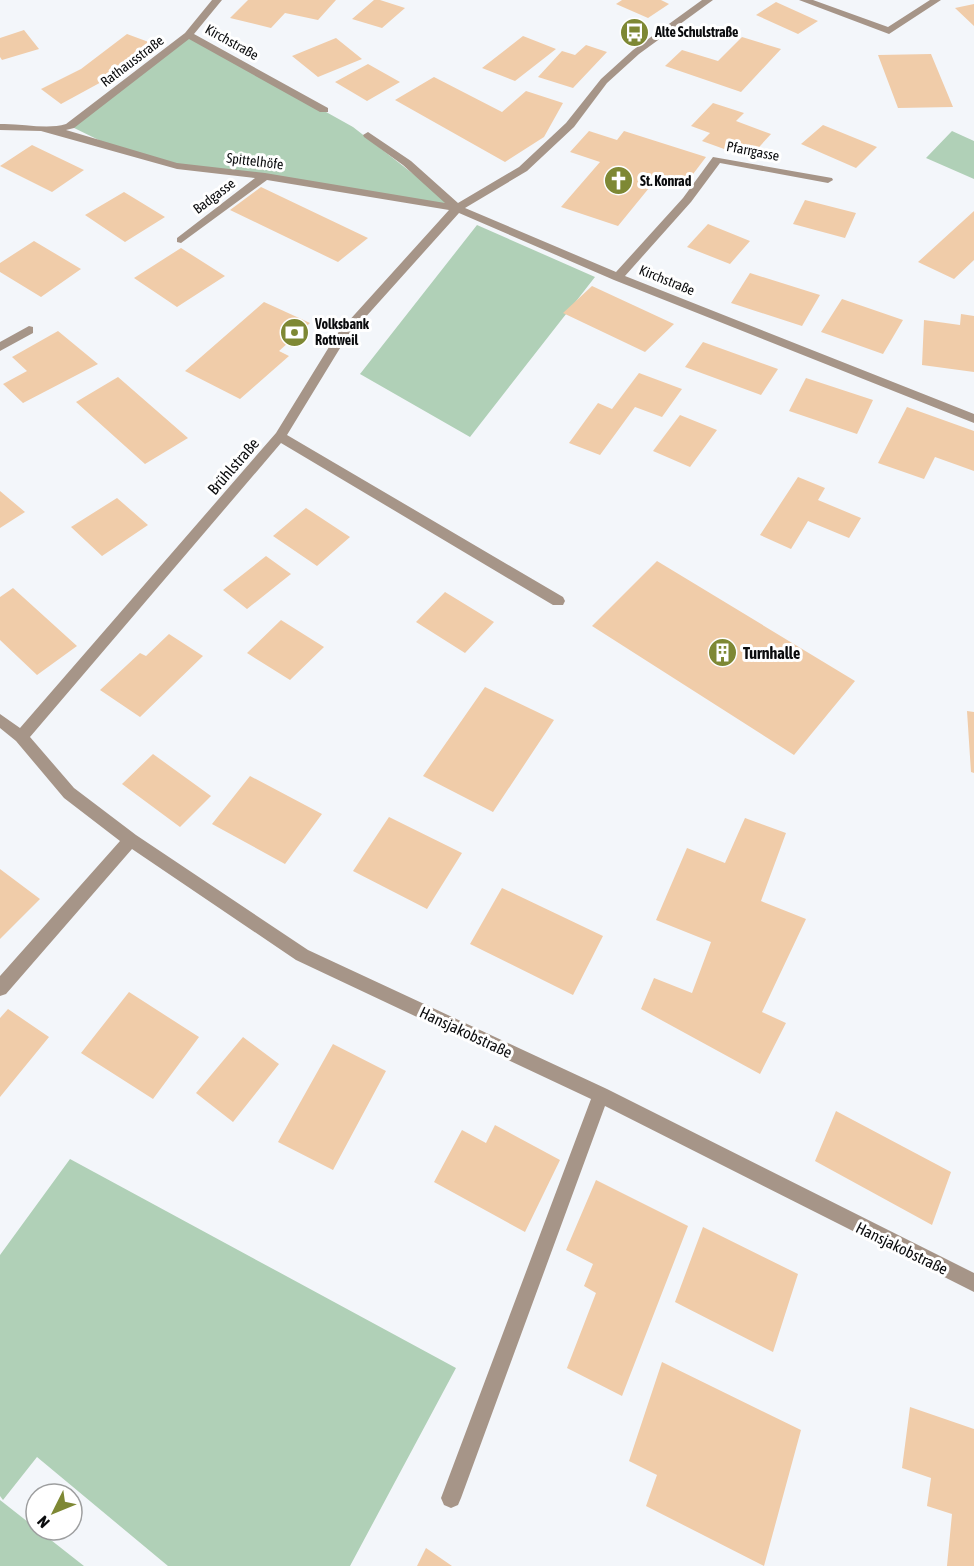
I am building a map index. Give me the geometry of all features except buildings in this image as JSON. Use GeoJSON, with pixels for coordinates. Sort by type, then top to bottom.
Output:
{"type":"FeatureCollection","features":[{"type":"Feature","properties":{"kind":"street","name":"Rathausstraße"},"geometry":{"type":"LineString","coordinates":[[53,131],[70,126],[188,35],[218,0]]}},
{"type":"Feature","properties":{"kind":"street"},"geometry":{"type":"LineString","coordinates":[[457,208],[523,169],[570,124],[604,81],[636,52],[708,0]]}},
{"type":"Feature","properties":{"kind":"street"},"geometry":{"type":"LineString","coordinates":[[804,0],[889,31],[936,0]]}},
{"type":"Feature","properties":{"kind":"street","name":"Kirchstraße"},"geometry":{"type":"LineString","coordinates":[[188,35],[324,110]]}},
{"type":"Feature","properties":{"kind":"street","name":"Spittelhöfe"},"geometry":{"type":"LineString","coordinates":[[0,127],[53,131],[111,146],[139,158],[181,167],[265,176],[457,208]]}},
{"type":"Feature","properties":{"kind":"street","name":"Kirchstraße"},"geometry":{"type":"LineString","coordinates":[[368,135],[407,163],[457,208],[618,277],[974,418]]}},
{"type":"Feature","properties":{"kind":"street","name":"Pfarrgasse"},"geometry":{"type":"LineString","coordinates":[[618,277],[687,200],[717,159],[828,180]]}},
{"type":"Feature","properties":{"kind":"street","name":"Badgasse"},"geometry":{"type":"LineString","coordinates":[[181,240],[265,176]]}},
{"type":"Feature","properties":{"kind":"street","name":"Brühlstraße"},"geometry":{"type":"LineString","coordinates":[[21,737],[280,436],[341,337],[457,208]]}},
{"type":"Feature","properties":{"kind":"street"},"geometry":{"type":"LineString","coordinates":[[0,347],[29,330]]}},
{"type":"Feature","properties":{"kind":"street"},"geometry":{"type":"LineString","coordinates":[[280,436],[558,601]]}},
{"type":"Feature","properties":{"kind":"street","name":"Hansjakobstraße"},"geometry":{"type":"LineString","coordinates":[[0,720],[21,737],[69,793],[131,840],[302,955],[601,1095],[974,1283]]}},
{"type":"Feature","properties":{"kind":"street"},"geometry":{"type":"LineString","coordinates":[[0,988],[131,840]]}},
{"type":"Feature","properties":{"kind":"street"},"geometry":{"type":"LineString","coordinates":[[451,1498],[601,1095]]}},
{"type":"Feature","properties":{"kind":"green space"},"geometry":{"type":"Polygon","coordinates":[[[188,35],[353,127],[457,208],[192,168],[111,146],[70,126],[188,35]]]}},
{"type":"Feature","properties":{"kind":"green space"},"geometry":{"type":"Polygon","coordinates":[[[952,131],[974,141],[974,179],[926,158],[952,131]]]}},
{"type":"Feature","properties":{"kind":"green space"},"geometry":{"type":"Polygon","coordinates":[[[477,225],[595,277],[470,437],[360,374],[477,225]]]}},
{"type":"Feature","properties":{"kind":"green space"},"geometry":{"type":"Polygon","coordinates":[[[70,1159],[456,1368],[350,1566],[168,1566],[84,1496],[84,1482],[67,1482],[37,1457],[3,1500],[0,1496],[0,1255],[70,1159]]]}},
{"type":"Feature","properties":{"kind":"green space"},"geometry":{"type":"Polygon","coordinates":[[[0,1500],[24,1519],[24,1542],[53,1542],[84,1566],[0,1566],[0,1500]]]}},
{"type":"Feature","properties":{"kind":"place","name":"Alte Schulstraße"},"geometry":{"type":"Point","coordinates":[634,32]}},
{"type":"Feature","properties":{"kind":"place","name":"St. Konrad"},"geometry":{"type":"Point","coordinates":[619,181]}},
{"type":"Feature","properties":{"kind":"place","name":"Volksbank Rottweil"},"geometry":{"type":"Point","coordinates":[294,332]}},
{"type":"Feature","properties":{"kind":"place","name":"Turnhalle"},"geometry":{"type":"Point","coordinates":[722,653]}}]}
